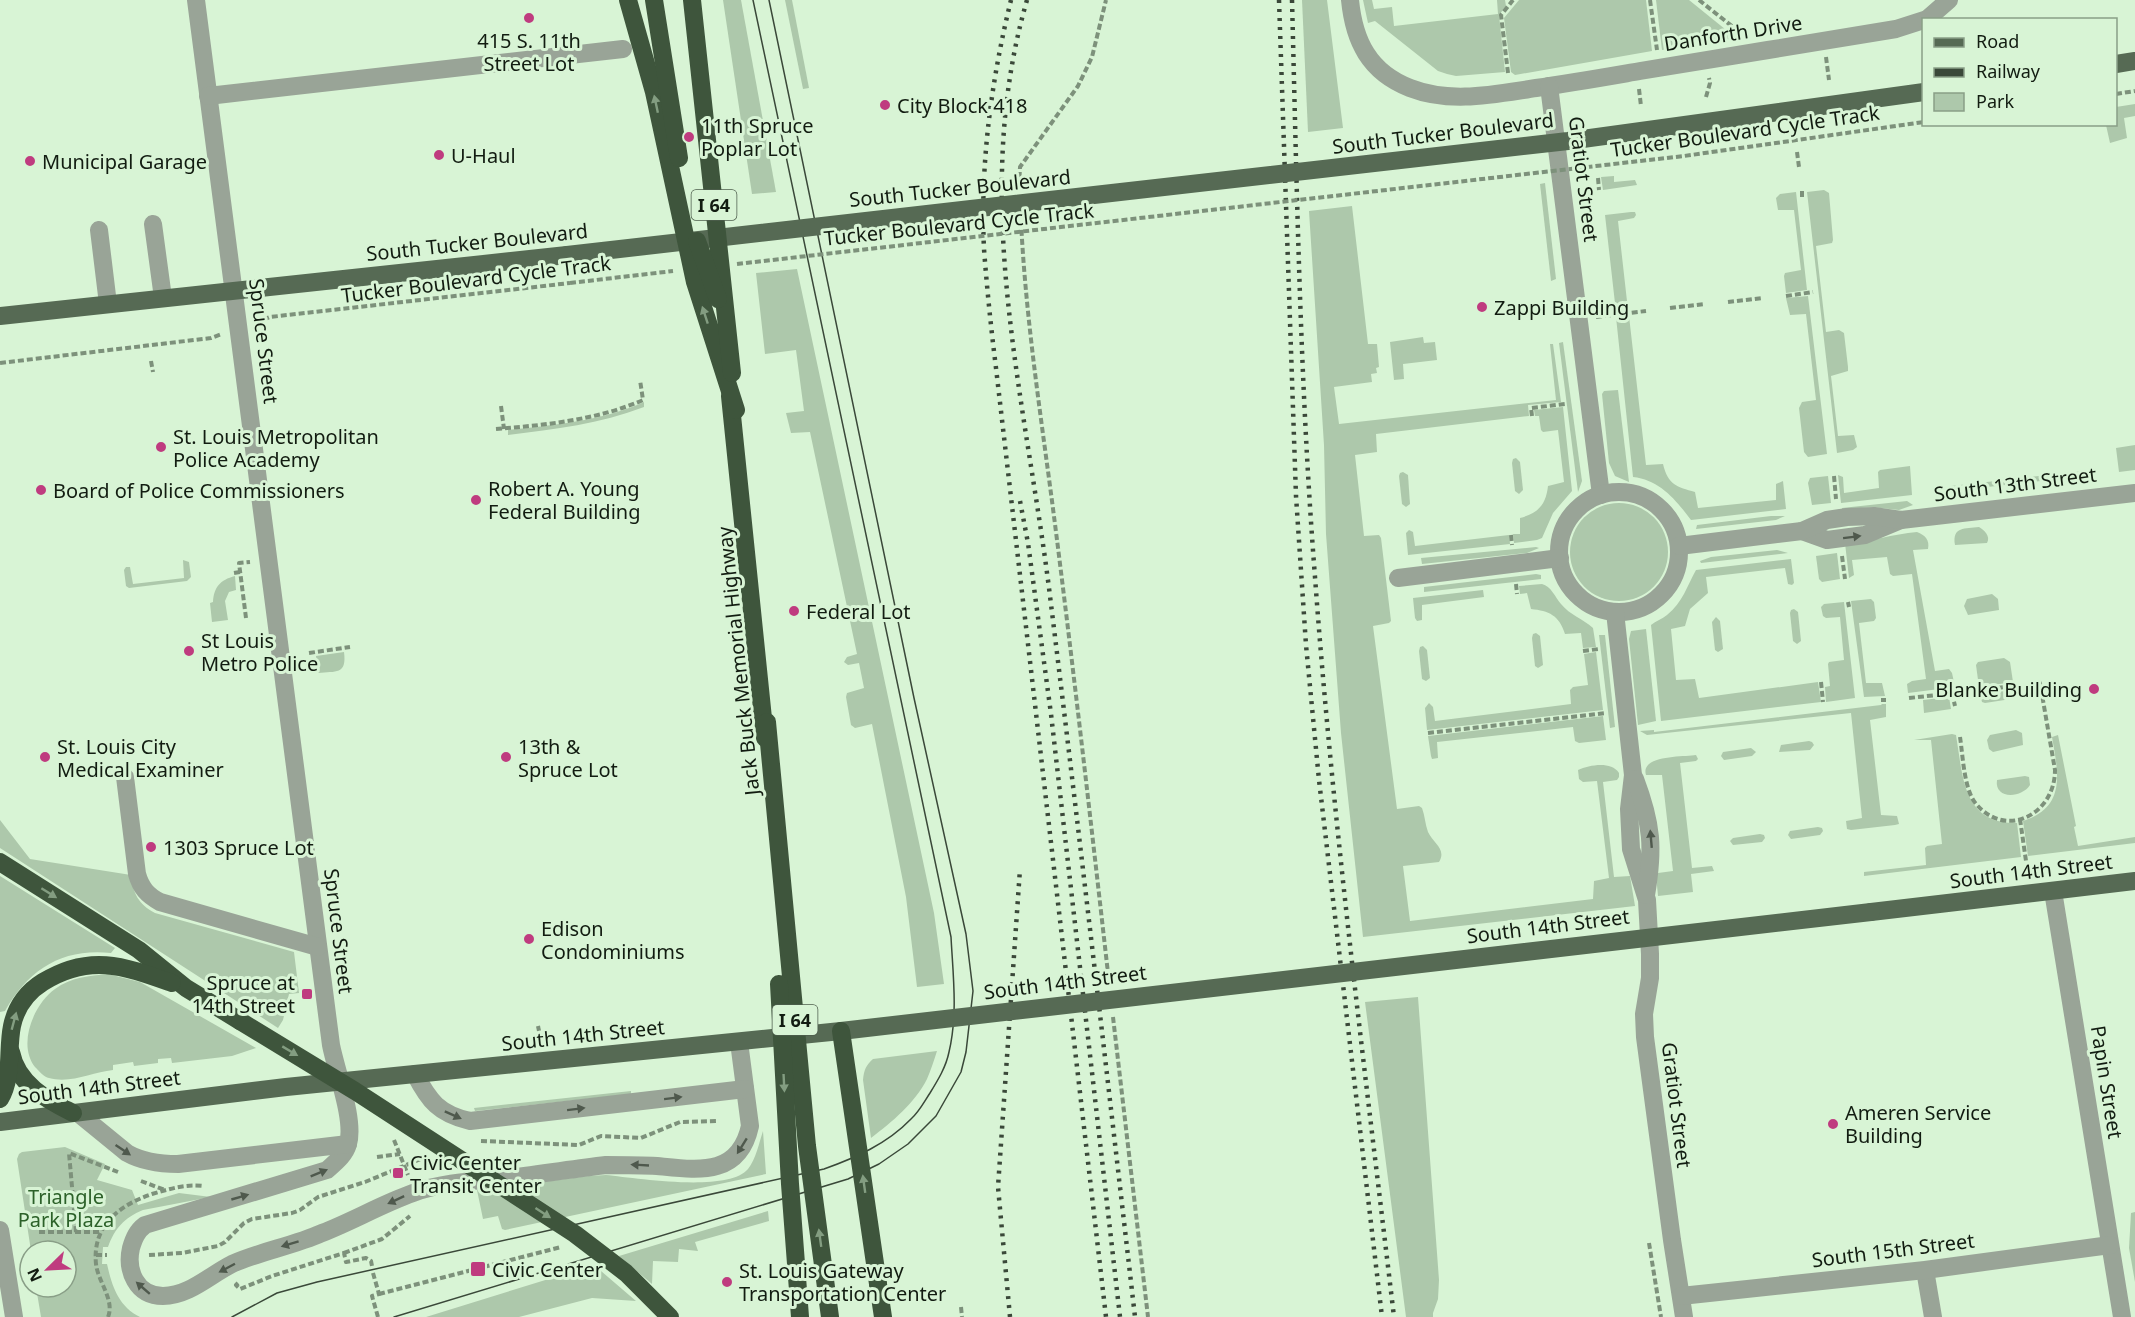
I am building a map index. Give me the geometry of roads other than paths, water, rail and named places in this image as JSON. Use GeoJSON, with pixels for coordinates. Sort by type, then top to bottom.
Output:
{"type":"FeatureCollection","features":[{"type":"Feature","properties":{"kind":"highway"},"geometry":{"type":"LineString","coordinates":[[628,0],[654,92],[694,282],[736,410]]}},
{"type":"Feature","properties":{"kind":"highway"},"geometry":{"type":"LineString","coordinates":[[654,0],[685,196],[705,268],[721,308]]}},
{"type":"Feature","properties":{"kind":"highway","name":"Jack Buck Memorial Highway"},"geometry":{"type":"LineString","coordinates":[[690,0],[736,410],[806,1135],[830,1317]]}},
{"type":"Feature","properties":{"kind":"highway","name":"Jack Buck Memorial Highway"},"geometry":{"type":"LineString","coordinates":[[690,0],[766,756],[789,1173],[800,1317]]}},
{"type":"Feature","properties":{"kind":"highway"},"geometry":{"type":"LineString","coordinates":[[0,862],[138,950],[186,988],[372,1102],[555,1221],[619,1267],[670,1317]]}},
{"type":"Feature","properties":{"kind":"highway"},"geometry":{"type":"LineString","coordinates":[[0,1099],[8,1075],[12,1027],[26,996],[36,986],[68,969],[91,964],[134,970],[186,988]]}},
{"type":"Feature","properties":{"kind":"highway"},"geometry":{"type":"LineString","coordinates":[[841,1031],[883,1317]]}},
{"type":"Feature","properties":{"kind":"highway"},"geometry":{"type":"LineString","coordinates":[[10,1045],[13,1062],[33,1089],[53,1104],[76,1113]]}},
{"type":"Feature","properties":{"kind":"main road"},"geometry":{"type":"LineString","coordinates":[[2117,64],[2135,61]]}},
{"type":"Feature","properties":{"kind":"main road","name":"South Tucker Boulevard"},"geometry":{"type":"LineString","coordinates":[[0,316],[567,255],[1488,151],[1827,107],[1922,92]]}},
{"type":"Feature","properties":{"kind":"main road","name":"South 14th Street"},"geometry":{"type":"LineString","coordinates":[[0,1122],[340,1081],[818,1034],[2135,881]]}},
{"type":"Feature","properties":{"kind":"street","name":"Spruce Street"},"geometry":{"type":"LineString","coordinates":[[196,0],[331,1046],[340,1081]]}},
{"type":"Feature","properties":{"kind":"street"},"geometry":{"type":"LineString","coordinates":[[1350,0],[1352,21],[1363,50],[1380,69],[1409,87],[1428,93],[1471,97],[1549,86]]}},
{"type":"Feature","properties":{"kind":"street","name":"Danforth Drive"},"geometry":{"type":"LineString","coordinates":[[1926,18],[1949,0]]}},
{"type":"Feature","properties":{"kind":"street","name":"Danforth Drive"},"geometry":{"type":"LineString","coordinates":[[1549,86],[1896,29],[1922,21]]}},
{"type":"Feature","properties":{"kind":"street"},"geometry":{"type":"LineString","coordinates":[[208,96],[623,49]]}},
{"type":"Feature","properties":{"kind":"street","name":"Gratiot Street"},"geometry":{"type":"LineString","coordinates":[[1549,86],[1601,495]]}},
{"type":"Feature","properties":{"kind":"street"},"geometry":{"type":"LineString","coordinates":[[153,224],[164,298]]}},
{"type":"Feature","properties":{"kind":"street"},"geometry":{"type":"LineString","coordinates":[[99,230],[108,304]]}},
{"type":"Feature","properties":{"kind":"street"},"geometry":{"type":"LineString","coordinates":[[1618,492],[1651,501],[1665,513],[1674,528],[1679,546],[1678,562],[1673,579],[1664,593],[1634,610],[1615,612],[1592,605],[1573,591],[1562,570],[1560,558],[1560,542],[1565,526],[1574,512],[1586,502],[1601,495],[1618,492]]}},
{"type":"Feature","properties":{"kind":"street","name":"South 13th Street"},"geometry":{"type":"LineString","coordinates":[[1679,546],[1802,531],[1827,540],[1865,535],[1901,520],[2135,493]]}},
{"type":"Feature","properties":{"kind":"street"},"geometry":{"type":"LineString","coordinates":[[1398,578],[1560,558]]}},
{"type":"Feature","properties":{"kind":"street","name":"Gratiot Street"},"geometry":{"type":"LineString","coordinates":[[1615,612],[1633,775],[1629,809],[1631,849],[1646,897],[1650,978],[1644,1014],[1645,1037],[1684,1317]]}},
{"type":"Feature","properties":{"kind":"street"},"geometry":{"type":"LineString","coordinates":[[125,777],[137,874],[140,884],[150,897],[160,902],[318,947]]}},
{"type":"Feature","properties":{"kind":"street","name":"Papin Street"},"geometry":{"type":"LineString","coordinates":[[2053,891],[2122,1317]]}},
{"type":"Feature","properties":{"kind":"street"},"geometry":{"type":"LineString","coordinates":[[340,1081],[346,1109],[348,1144],[340,1158],[327,1170],[314,1175],[145,1225],[138,1230],[130,1255],[130,1268],[139,1287],[151,1295],[180,1293],[231,1265],[321,1234],[403,1197],[432,1188],[606,1165],[698,1170],[712,1168],[733,1159],[747,1138],[750,1126],[738,1042]]}},
{"type":"Feature","properties":{"kind":"street"},"geometry":{"type":"LineString","coordinates":[[415,1074],[427,1097],[439,1108],[450,1115],[470,1121],[745,1089]]}},
{"type":"Feature","properties":{"kind":"street"},"geometry":{"type":"LineString","coordinates":[[76,1113],[135,1158],[157,1163],[178,1164],[348,1144]]}},
{"type":"Feature","properties":{"kind":"street"},"geometry":{"type":"LineString","coordinates":[[0,1230],[14,1317]]}},
{"type":"Feature","properties":{"kind":"street","name":"South 15th Street"},"geometry":{"type":"LineString","coordinates":[[1681,1296],[1925,1270],[2110,1245]]}},
{"type":"Feature","properties":{"kind":"street"},"geometry":{"type":"LineString","coordinates":[[1925,1270],[1933,1317]]}},
{"type":"Feature","properties":{"kind":"tram line"},"geometry":{"type":"LineString","coordinates":[[232,1317],[277,1293],[317,1282],[824,1169],[870,1149],[902,1128],[921,1107],[946,1063],[952,1038],[954,1009],[951,937],[753,0]]}},
{"type":"Feature","properties":{"kind":"tram line"},"geometry":{"type":"LineString","coordinates":[[394,1317],[848,1179],[879,1164],[908,1144],[936,1116],[961,1072],[966,1052],[973,991],[966,934],[914,698],[769,0]]}},
{"type":"Feature","properties":{"kind":"railway"},"geometry":{"type":"LineString","coordinates":[[1011,0],[988,124],[984,186],[984,249],[992,338],[1106,1317]]}},
{"type":"Feature","properties":{"kind":"railway"},"geometry":{"type":"LineString","coordinates":[[1027,0],[1011,74],[1003,147],[1002,220],[1007,294],[1049,588],[1135,1317]]}},
{"type":"Feature","properties":{"kind":"railway"},"geometry":{"type":"LineString","coordinates":[[1279,0],[1296,496],[1306,645],[1319,780],[1382,1317]]}},
{"type":"Feature","properties":{"kind":"railway"},"geometry":{"type":"LineString","coordinates":[[1292,0],[1302,361],[1322,670],[1340,855],[1394,1317]]}},
{"type":"Feature","properties":{"kind":"railway"},"geometry":{"type":"LineString","coordinates":[[1020,501],[1028,543],[1051,714],[1120,1317]]}},
{"type":"Feature","properties":{"kind":"railway"},"geometry":{"type":"LineString","coordinates":[[1010,1317],[998,1187],[1020,869]]}},
{"type":"Feature","properties":{"kind":"place","name":"415 S. 11th Street Lot"},"geometry":{"type":"Point","coordinates":[529,18]}},
{"type":"Feature","properties":{"kind":"place","name":"City Block 418"},"geometry":{"type":"Point","coordinates":[885,105]}},
{"type":"Feature","properties":{"kind":"place","name":"11th Spruce Poplar Lot"},"geometry":{"type":"Point","coordinates":[689,137]}},
{"type":"Feature","properties":{"kind":"place","name":"U-Haul"},"geometry":{"type":"Point","coordinates":[439,155]}},
{"type":"Feature","properties":{"kind":"place","name":"Municipal Garage"},"geometry":{"type":"Point","coordinates":[30,161]}},
{"type":"Feature","properties":{"kind":"place","name":"Zappi Building"},"geometry":{"type":"Point","coordinates":[1482,307]}},
{"type":"Feature","properties":{"kind":"place","name":"St. Louis Metropolitan Police Academy"},"geometry":{"type":"Point","coordinates":[161,447]}},
{"type":"Feature","properties":{"kind":"place","name":"Board of Police Commissioners"},"geometry":{"type":"Point","coordinates":[41,490]}},
{"type":"Feature","properties":{"kind":"place","name":"Robert A. Young Federal Building"},"geometry":{"type":"Point","coordinates":[476,500]}},
{"type":"Feature","properties":{"kind":"place","name":"Federal Lot"},"geometry":{"type":"Point","coordinates":[794,611]}},
{"type":"Feature","properties":{"kind":"place","name":"St Louis Metro Police"},"geometry":{"type":"Point","coordinates":[189,651]}},
{"type":"Feature","properties":{"kind":"place","name":"Blanke Building"},"geometry":{"type":"Point","coordinates":[2094,689]}},
{"type":"Feature","properties":{"kind":"place","name":"St. Louis City Medical Examiner"},"geometry":{"type":"Point","coordinates":[45,757]}},
{"type":"Feature","properties":{"kind":"place","name":"13th & Spruce Lot"},"geometry":{"type":"Point","coordinates":[506,757]}},
{"type":"Feature","properties":{"kind":"place","name":"1303 Spruce Lot"},"geometry":{"type":"Point","coordinates":[151,847]}},
{"type":"Feature","properties":{"kind":"place","name":"Edison Condominiums"},"geometry":{"type":"Point","coordinates":[529,939]}},
{"type":"Feature","properties":{"kind":"place","name":"Spruce at 14th Street"},"geometry":{"type":"Point","coordinates":[307,994]}},
{"type":"Feature","properties":{"kind":"place","name":"Ameren Service Building"},"geometry":{"type":"Point","coordinates":[1833,1124]}},
{"type":"Feature","properties":{"kind":"place","name":"Civic Center Transit Center"},"geometry":{"type":"Point","coordinates":[398,1173]}},
{"type":"Feature","properties":{"kind":"place","name":"Civic Center"},"geometry":{"type":"Point","coordinates":[478,1269]}},
{"type":"Feature","properties":{"kind":"place","name":"St. Louis Gateway Transportation Center"},"geometry":{"type":"Point","coordinates":[727,1282]}},
{"type":"Feature","properties":{"kind":"park label","name":"Triangle Park Plaza"},"geometry":{"type":"Point","coordinates":[66,1208]}}]}
